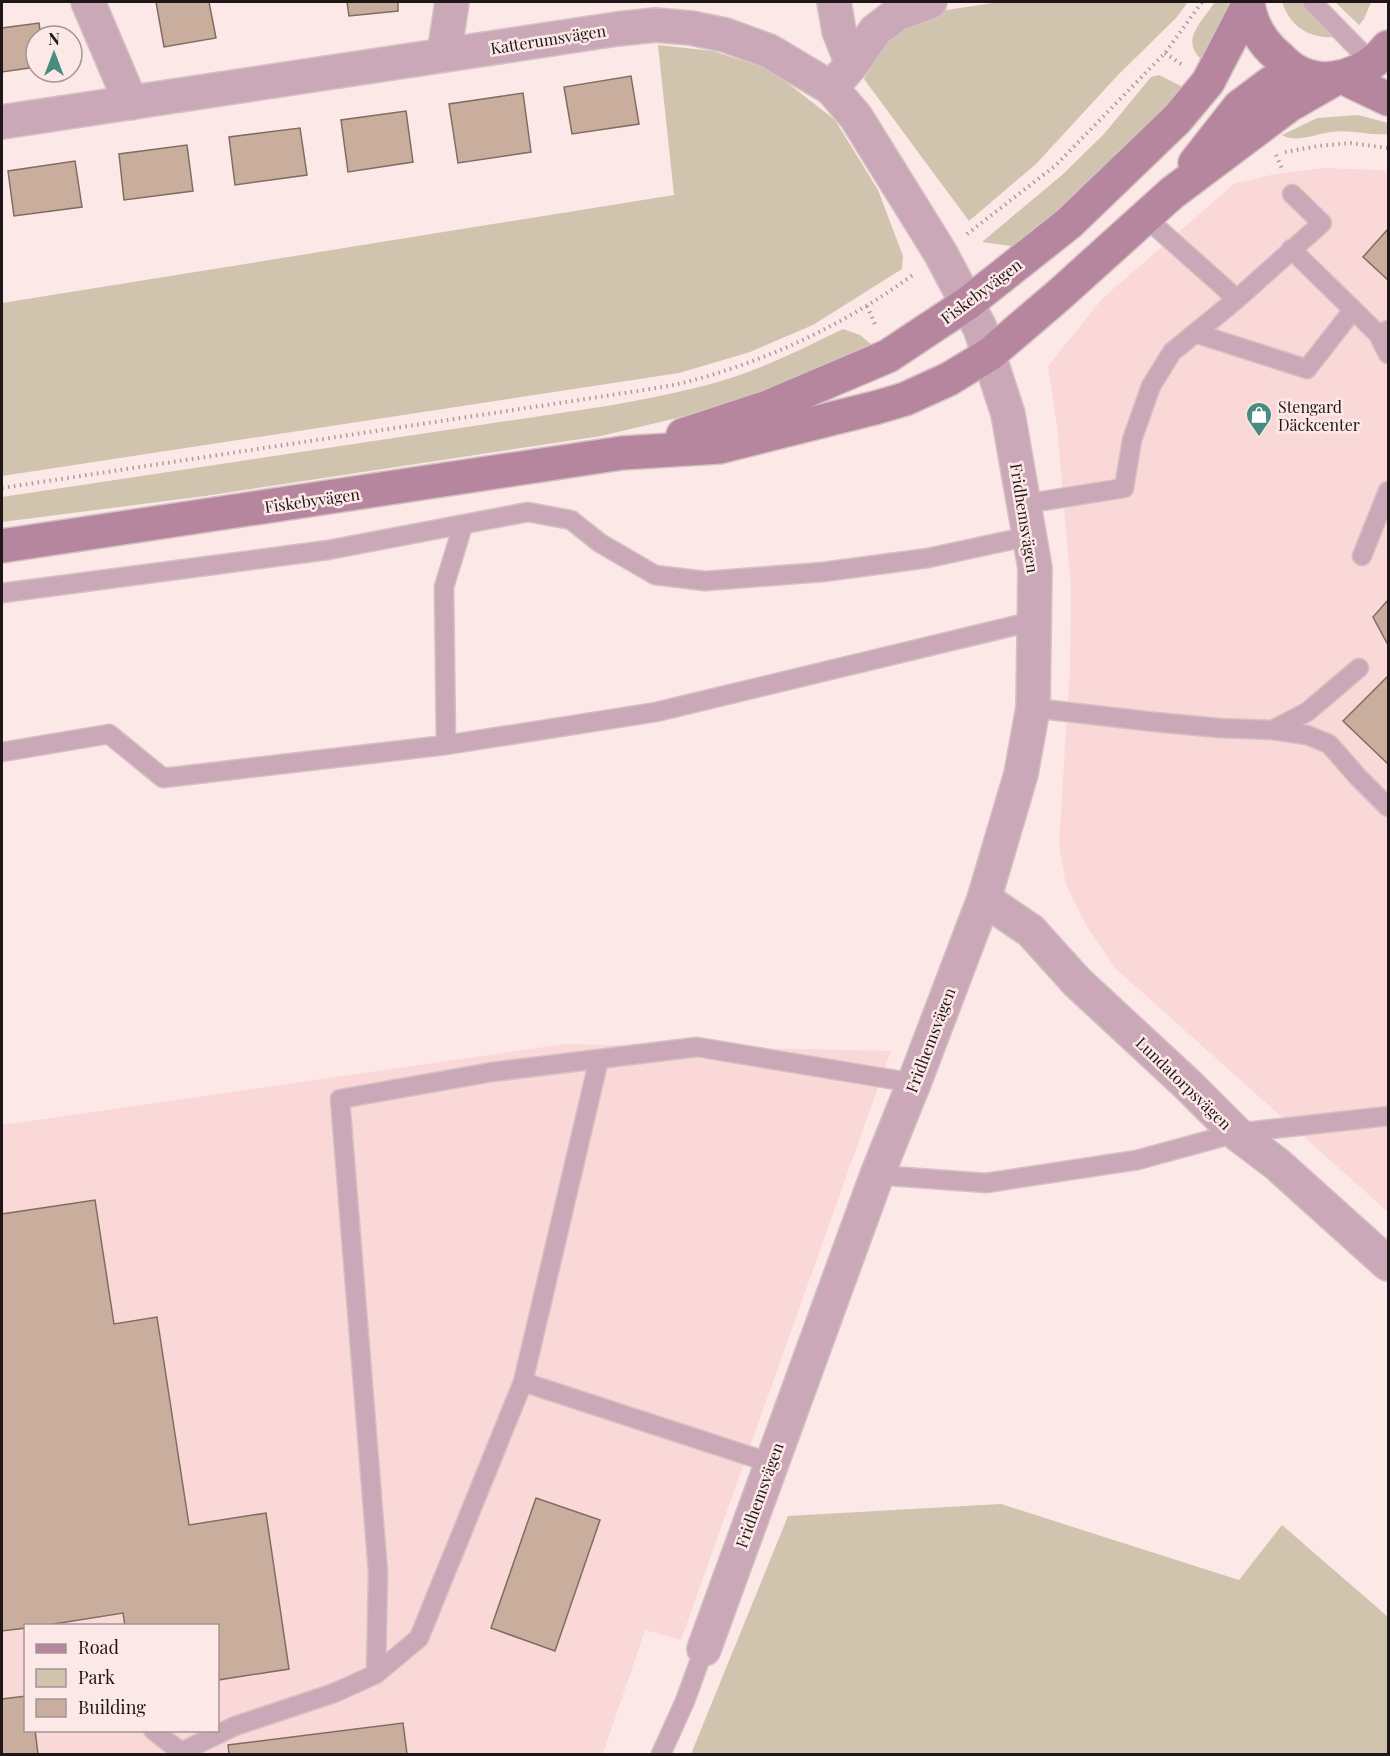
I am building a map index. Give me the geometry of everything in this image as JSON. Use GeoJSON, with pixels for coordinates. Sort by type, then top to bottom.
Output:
{"type":"FeatureCollection","features":[{"type":"Feature","properties":{"kind":"street"},"geometry":{"type":"LineString","coordinates":[[88,2],[131,103]]}},
{"type":"Feature","properties":{"kind":"street"},"geometry":{"type":"LineString","coordinates":[[444,55],[452,2]]}},
{"type":"Feature","properties":{"kind":"street"},"geometry":{"type":"LineString","coordinates":[[834,2],[839,31],[842,76]]}},
{"type":"Feature","properties":{"kind":"street"},"geometry":{"type":"LineString","coordinates":[[842,76],[875,31],[897,14],[930,2]]}},
{"type":"Feature","properties":{"kind":"street"},"geometry":{"type":"LineString","coordinates":[[1248,3],[1252,21],[1260,37],[1270,50],[1294,70],[1312,76],[1338,78],[1389,99]]}},
{"type":"Feature","properties":{"kind":"street","name":"Fiskebyvägen"},"geometry":{"type":"LineString","coordinates":[[622,453],[768,407],[888,356],[969,303],[1069,222],[1177,119],[1208,82],[1248,3]]}},
{"type":"Feature","properties":{"kind":"street","name":"Katterumsvägen"},"geometry":{"type":"LineString","coordinates":[[2,122],[617,29],[655,26],[691,28],[725,35],[842,76],[856,117],[969,303]]}},
{"type":"Feature","properties":{"kind":"street","name":"Fiskebyvägen"},"geometry":{"type":"LineString","coordinates":[[2,546],[622,453],[719,447],[905,399],[949,379],[990,354],[1172,193],[1288,106],[1338,78],[1383,60]]}},
{"type":"Feature","properties":{"kind":"street","name":"Fiskebyvägen"},"geometry":{"type":"LineString","coordinates":[[1172,193],[1239,107],[1258,92],[1294,70]]}},
{"type":"Feature","properties":{"kind":"street","name":"Fridhemsvägen"},"geometry":{"type":"LineString","coordinates":[[704,1649],[877,1174],[984,899],[1021,774],[1033,708],[1035,567],[1008,414],[990,354],[969,303]]}},
{"type":"Feature","properties":{"kind":"street","name":"Lundatorpsvägen"},"geometry":{"type":"LineString","coordinates":[[984,899],[1031,931],[1077,982],[1236,1133],[1277,1164],[1389,1264]]}},
{"type":"Feature","properties":{"kind":"lane"},"geometry":{"type":"LineString","coordinates":[[1312,2],[1383,60]]}},
{"type":"Feature","properties":{"kind":"lane"},"geometry":{"type":"LineString","coordinates":[[1024,504],[1124,488],[1132,440],[1151,386],[1172,352],[1237,299],[1322,222],[1292,194]]}},
{"type":"Feature","properties":{"kind":"lane"},"geometry":{"type":"LineString","coordinates":[[1145,218],[1237,299]]}},
{"type":"Feature","properties":{"kind":"lane"},"geometry":{"type":"LineString","coordinates":[[1291,249],[1353,310],[1383,332],[1389,354]]}},
{"type":"Feature","properties":{"kind":"lane"},"geometry":{"type":"LineString","coordinates":[[1195,333],[1307,369],[1353,310]]}},
{"type":"Feature","properties":{"kind":"lane"},"geometry":{"type":"LineString","coordinates":[[1362,556],[1389,491]]}},
{"type":"Feature","properties":{"kind":"lane"},"geometry":{"type":"LineString","coordinates":[[2,593],[328,550],[528,512],[571,520],[600,543],[655,575],[705,580],[823,572],[927,558],[1030,536]]}},
{"type":"Feature","properties":{"kind":"lane"},"geometry":{"type":"LineString","coordinates":[[446,745],[444,587],[463,525]]}},
{"type":"Feature","properties":{"kind":"lane"},"geometry":{"type":"LineString","coordinates":[[2,752],[109,734],[163,778],[446,745],[656,712],[1034,621]]}},
{"type":"Feature","properties":{"kind":"lane"},"geometry":{"type":"LineString","coordinates":[[1272,730],[1307,711],[1359,668]]}},
{"type":"Feature","properties":{"kind":"lane"},"geometry":{"type":"LineString","coordinates":[[1033,708],[1155,722],[1272,730],[1306,735],[1329,744],[1389,807]]}},
{"type":"Feature","properties":{"kind":"lane"},"geometry":{"type":"LineString","coordinates":[[376,1674],[378,1572],[340,1099],[492,1072],[697,1047],[914,1083]]}},
{"type":"Feature","properties":{"kind":"lane"},"geometry":{"type":"LineString","coordinates":[[154,1732],[181,1752],[236,1726],[334,1694],[376,1674],[419,1638],[524,1382],[599,1059]]}},
{"type":"Feature","properties":{"kind":"lane"},"geometry":{"type":"LineString","coordinates":[[877,1174],[986,1183],[1137,1160],[1236,1133],[1389,1116]]}},
{"type":"Feature","properties":{"kind":"lane"},"geometry":{"type":"LineString","coordinates":[[524,1382],[771,1463]]}},
{"type":"Feature","properties":{"kind":"lane","name":"Fridhemsvägen"},"geometry":{"type":"LineString","coordinates":[[661,1755],[685,1701],[704,1649]]}},
{"type":"Feature","properties":{"kind":"path"},"geometry":{"type":"LineString","coordinates":[[2,488],[605,396],[678,383],[747,363],[801,341],[867,306],[941,254],[1055,166],[1165,53],[1202,2]]}},
{"type":"Feature","properties":{"kind":"path"},"geometry":{"type":"LineString","coordinates":[[1276,154],[1350,143],[1389,148]]}},
{"type":"Feature","properties":{"kind":"shaded area"},"geometry":{"type":"Polygon","coordinates":[[[1325,168],[1382,170],[1388,173],[1388,1212],[1116,969],[1086,925],[1066,885],[1059,845],[1070,665],[1071,587],[1057,426],[1048,366],[1103,298],[1234,184],[1275,174],[1325,168]]]}},
{"type":"Feature","properties":{"kind":"shaded area"},"geometry":{"type":"Polygon","coordinates":[[[565,1044],[891,1051],[681,1640],[645,1630],[603,1754],[2,1754],[2,1125],[565,1044]]]}},
{"type":"Feature","properties":{"kind":"green space"},"geometry":{"type":"Polygon","coordinates":[[[999,2],[1188,2],[1176,18],[1118,75],[1036,164],[969,221],[864,79],[892,34],[934,12],[999,2]]]}},
{"type":"Feature","properties":{"kind":"green space"},"geometry":{"type":"Polygon","coordinates":[[[1215,2],[1229,2],[1204,62],[1196,54],[1193,39],[1199,24],[1215,2]]]}},
{"type":"Feature","properties":{"kind":"green space"},"geometry":{"type":"Polygon","coordinates":[[[1282,2],[1303,2],[1334,37],[1316,36],[1302,29],[1290,18],[1282,2]]]}},
{"type":"Feature","properties":{"kind":"green space"},"geometry":{"type":"Polygon","coordinates":[[[1335,2],[1371,2],[1359,25],[1335,2]]]}},
{"type":"Feature","properties":{"kind":"green space"},"geometry":{"type":"Polygon","coordinates":[[[658,45],[713,51],[771,70],[835,120],[878,190],[903,256],[902,269],[813,325],[750,352],[679,373],[2,476],[2,303],[674,195],[658,45]]]}},
{"type":"Feature","properties":{"kind":"green space"},"geometry":{"type":"Polygon","coordinates":[[[1159,75],[1185,88],[1152,131],[1031,240],[1011,246],[982,242],[1062,175],[1104,134],[1151,77],[1159,75]]]}},
{"type":"Feature","properties":{"kind":"green space"},"geometry":{"type":"Polygon","coordinates":[[[1358,115],[1388,123],[1388,134],[1339,131],[1294,138],[1282,135],[1317,118],[1358,115]]]}},
{"type":"Feature","properties":{"kind":"green space"},"geometry":{"type":"Polygon","coordinates":[[[843,329],[860,335],[871,344],[757,394],[677,418],[601,436],[205,496],[2,522],[2,497],[607,406],[689,390],[751,371],[843,329]]]}},
{"type":"Feature","properties":{"kind":"green space"},"geometry":{"type":"Polygon","coordinates":[[[1001,1504],[1239,1580],[1282,1525],[1388,1617],[1388,1754],[691,1754],[788,1516],[1001,1504]]]}},
{"type":"Feature","properties":{"kind":"building"},"geometry":{"type":"Polygon","coordinates":[[[156,2],[209,2],[216,38],[164,47],[156,2]]]}},
{"type":"Feature","properties":{"kind":"building"},"geometry":{"type":"Polygon","coordinates":[[[347,2],[398,2],[398,11],[349,16],[347,2]]]}},
{"type":"Feature","properties":{"kind":"building"},"geometry":{"type":"Polygon","coordinates":[[[24,25],[24,69],[2,72],[2,28],[24,25]]]}},
{"type":"Feature","properties":{"kind":"building"},"geometry":{"type":"Polygon","coordinates":[[[631,76],[639,124],[572,134],[564,87],[631,76]]]}},
{"type":"Feature","properties":{"kind":"building"},"geometry":{"type":"Polygon","coordinates":[[[523,93],[531,152],[458,163],[449,104],[523,93]]]}},
{"type":"Feature","properties":{"kind":"building"},"geometry":{"type":"Polygon","coordinates":[[[406,111],[413,162],[348,172],[341,120],[406,111]]]}},
{"type":"Feature","properties":{"kind":"building"},"geometry":{"type":"Polygon","coordinates":[[[300,128],[307,175],[235,185],[229,137],[300,128]]]}},
{"type":"Feature","properties":{"kind":"building"},"geometry":{"type":"Polygon","coordinates":[[[187,145],[193,191],[124,200],[119,154],[187,145]]]}},
{"type":"Feature","properties":{"kind":"building"},"geometry":{"type":"Polygon","coordinates":[[[75,161],[82,207],[14,216],[8,171],[75,161]]]}},
{"type":"Feature","properties":{"kind":"building"},"geometry":{"type":"Polygon","coordinates":[[[1388,229],[1388,280],[1363,257],[1388,229]]]}},
{"type":"Feature","properties":{"kind":"building"},"geometry":{"type":"Polygon","coordinates":[[[1388,600],[1388,645],[1373,617],[1388,600]]]}},
{"type":"Feature","properties":{"kind":"building"},"geometry":{"type":"Polygon","coordinates":[[[1388,676],[1388,764],[1343,721],[1388,676]]]}},
{"type":"Feature","properties":{"kind":"building"},"geometry":{"type":"Polygon","coordinates":[[[95,1200],[114,1324],[157,1317],[189,1525],[266,1513],[289,1669],[219,1680],[219,1624],[125,1624],[123,1613],[54,1624],[24,1624],[24,1628],[2,1631],[2,1214],[95,1200]]]}},
{"type":"Feature","properties":{"kind":"building"},"geometry":{"type":"Polygon","coordinates":[[[536,1498],[600,1520],[555,1651],[491,1628],[536,1498]]]}},
{"type":"Feature","properties":{"kind":"building"},"geometry":{"type":"Polygon","coordinates":[[[24,1696],[24,1732],[35,1732],[38,1754],[2,1754],[2,1699],[24,1696]]]}},
{"type":"Feature","properties":{"kind":"building"},"geometry":{"type":"Polygon","coordinates":[[[403,1723],[407,1754],[229,1754],[228,1745],[403,1723]]]}},
{"type":"Feature","properties":{"kind":"place","name":"Stengard Däckcenter"},"geometry":{"type":"Point","coordinates":[1259,438]}}]}
